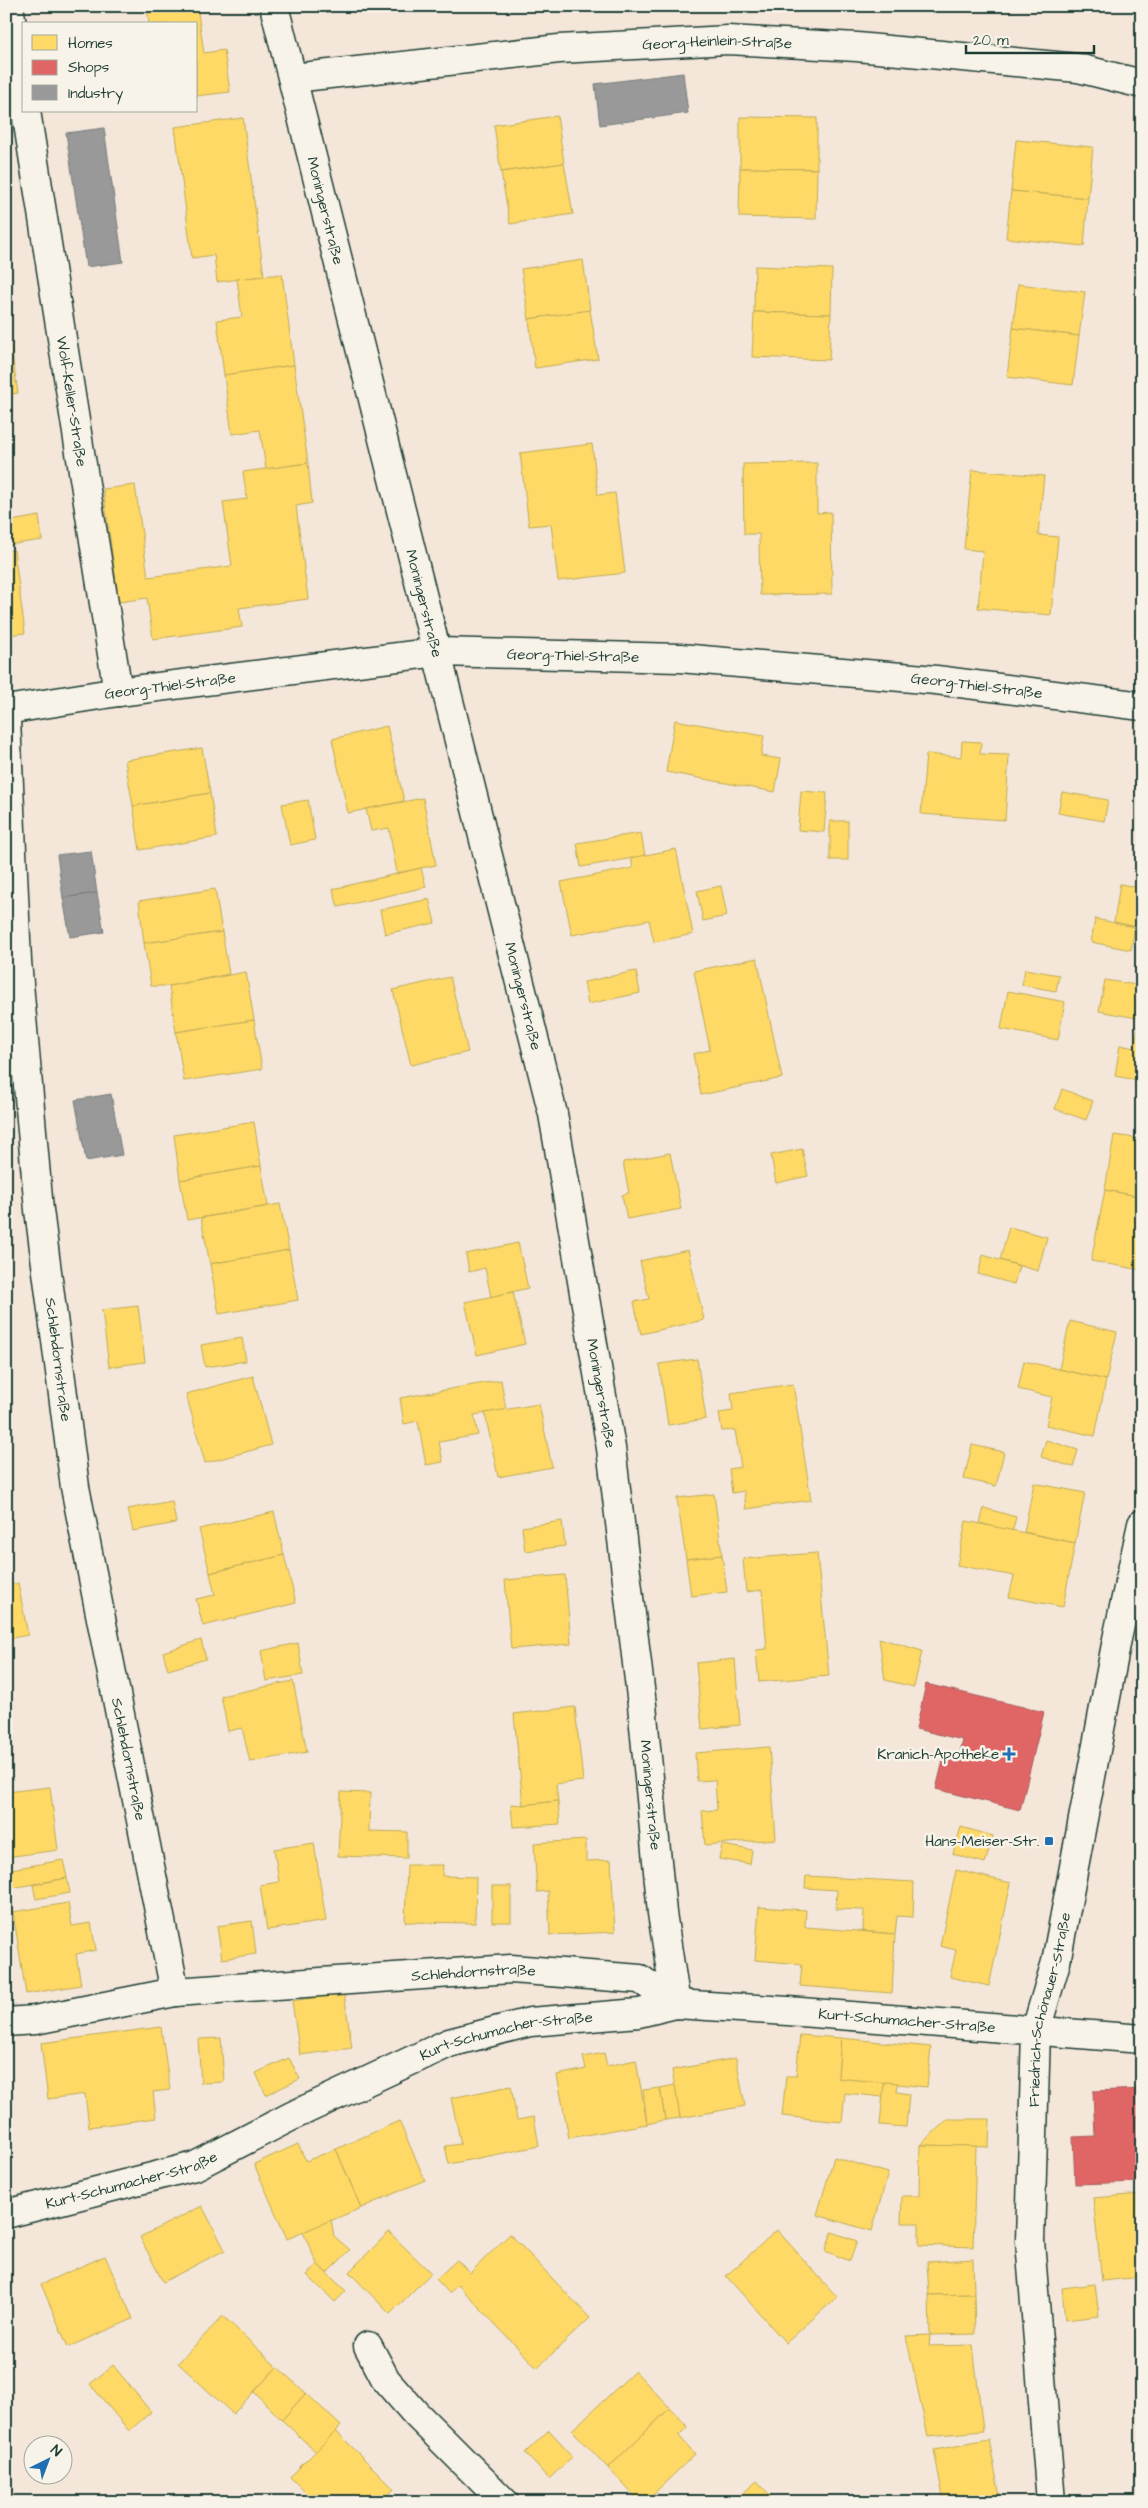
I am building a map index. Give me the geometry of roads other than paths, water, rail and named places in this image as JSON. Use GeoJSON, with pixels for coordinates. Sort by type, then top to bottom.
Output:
{"type":"FeatureCollection","features":[{"type":"Feature","properties":{"kind":"street"},"geometry":{"type":"LineString","coordinates":[[9,6],[22,87]]}},
{"type":"Feature","properties":{"kind":"street","name":"Moningerstraße"},"geometry":{"type":"LineString","coordinates":[[274,6],[554,1114],[611,1448],[642,1705],[662,1913],[676,2004]]}},
{"type":"Feature","properties":{"kind":"street","name":"Georg-Heinlein-Straße"},"geometry":{"type":"LineString","coordinates":[[293,78],[559,49],[728,40],[858,47],[1078,68],[1142,84]]}},
{"type":"Feature","properties":{"kind":"street","name":"Wolf-Keller-Straße"},"geometry":{"type":"LineString","coordinates":[[26,112],[118,692]]}},
{"type":"Feature","properties":{"kind":"street","name":"Georg-Thiel-Straße"},"geometry":{"type":"LineString","coordinates":[[6,710],[118,692],[438,652],[680,658],[936,680],[1142,706]]}},
{"type":"Feature","properties":{"kind":"street","name":"Schlehdornstraße"},"geometry":{"type":"LineString","coordinates":[[6,720],[18,981],[39,1210],[75,1487],[175,1992]]}},
{"type":"Feature","properties":{"kind":"street","name":"Friedrich-Schönauer-Straße"},"geometry":{"type":"LineString","coordinates":[[1051,2502],[1030,2241],[1036,2030],[1056,1962],[1117,1639],[1142,1524]]}},
{"type":"Feature","properties":{"kind":"street","name":"Schlehdornstraße"},"geometry":{"type":"LineString","coordinates":[[6,2022],[35,2020],[175,1992],[511,1969],[640,1979],[676,2004]]}},
{"type":"Feature","properties":{"kind":"street","name":"Kurt-Schumacher-Straße"},"geometry":{"type":"LineString","coordinates":[[6,2214],[195,2166],[292,2116],[449,2043],[530,2022],[639,2014],[676,2004],[1142,2038]]}},
{"type":"Feature","properties":{"kind":"street"},"geometry":{"type":"LineString","coordinates":[[368,2346],[386,2380],[416,2414],[504,2502]]}},
{"type":"Feature","properties":{"kind":"place","name":"Kranich-Apotheke"},"geometry":{"type":"Point","coordinates":[1009,1754]}},
{"type":"Feature","properties":{"kind":"place","name":"Hans-Meiser-Str."},"geometry":{"type":"Point","coordinates":[1049,1841]}}]}
